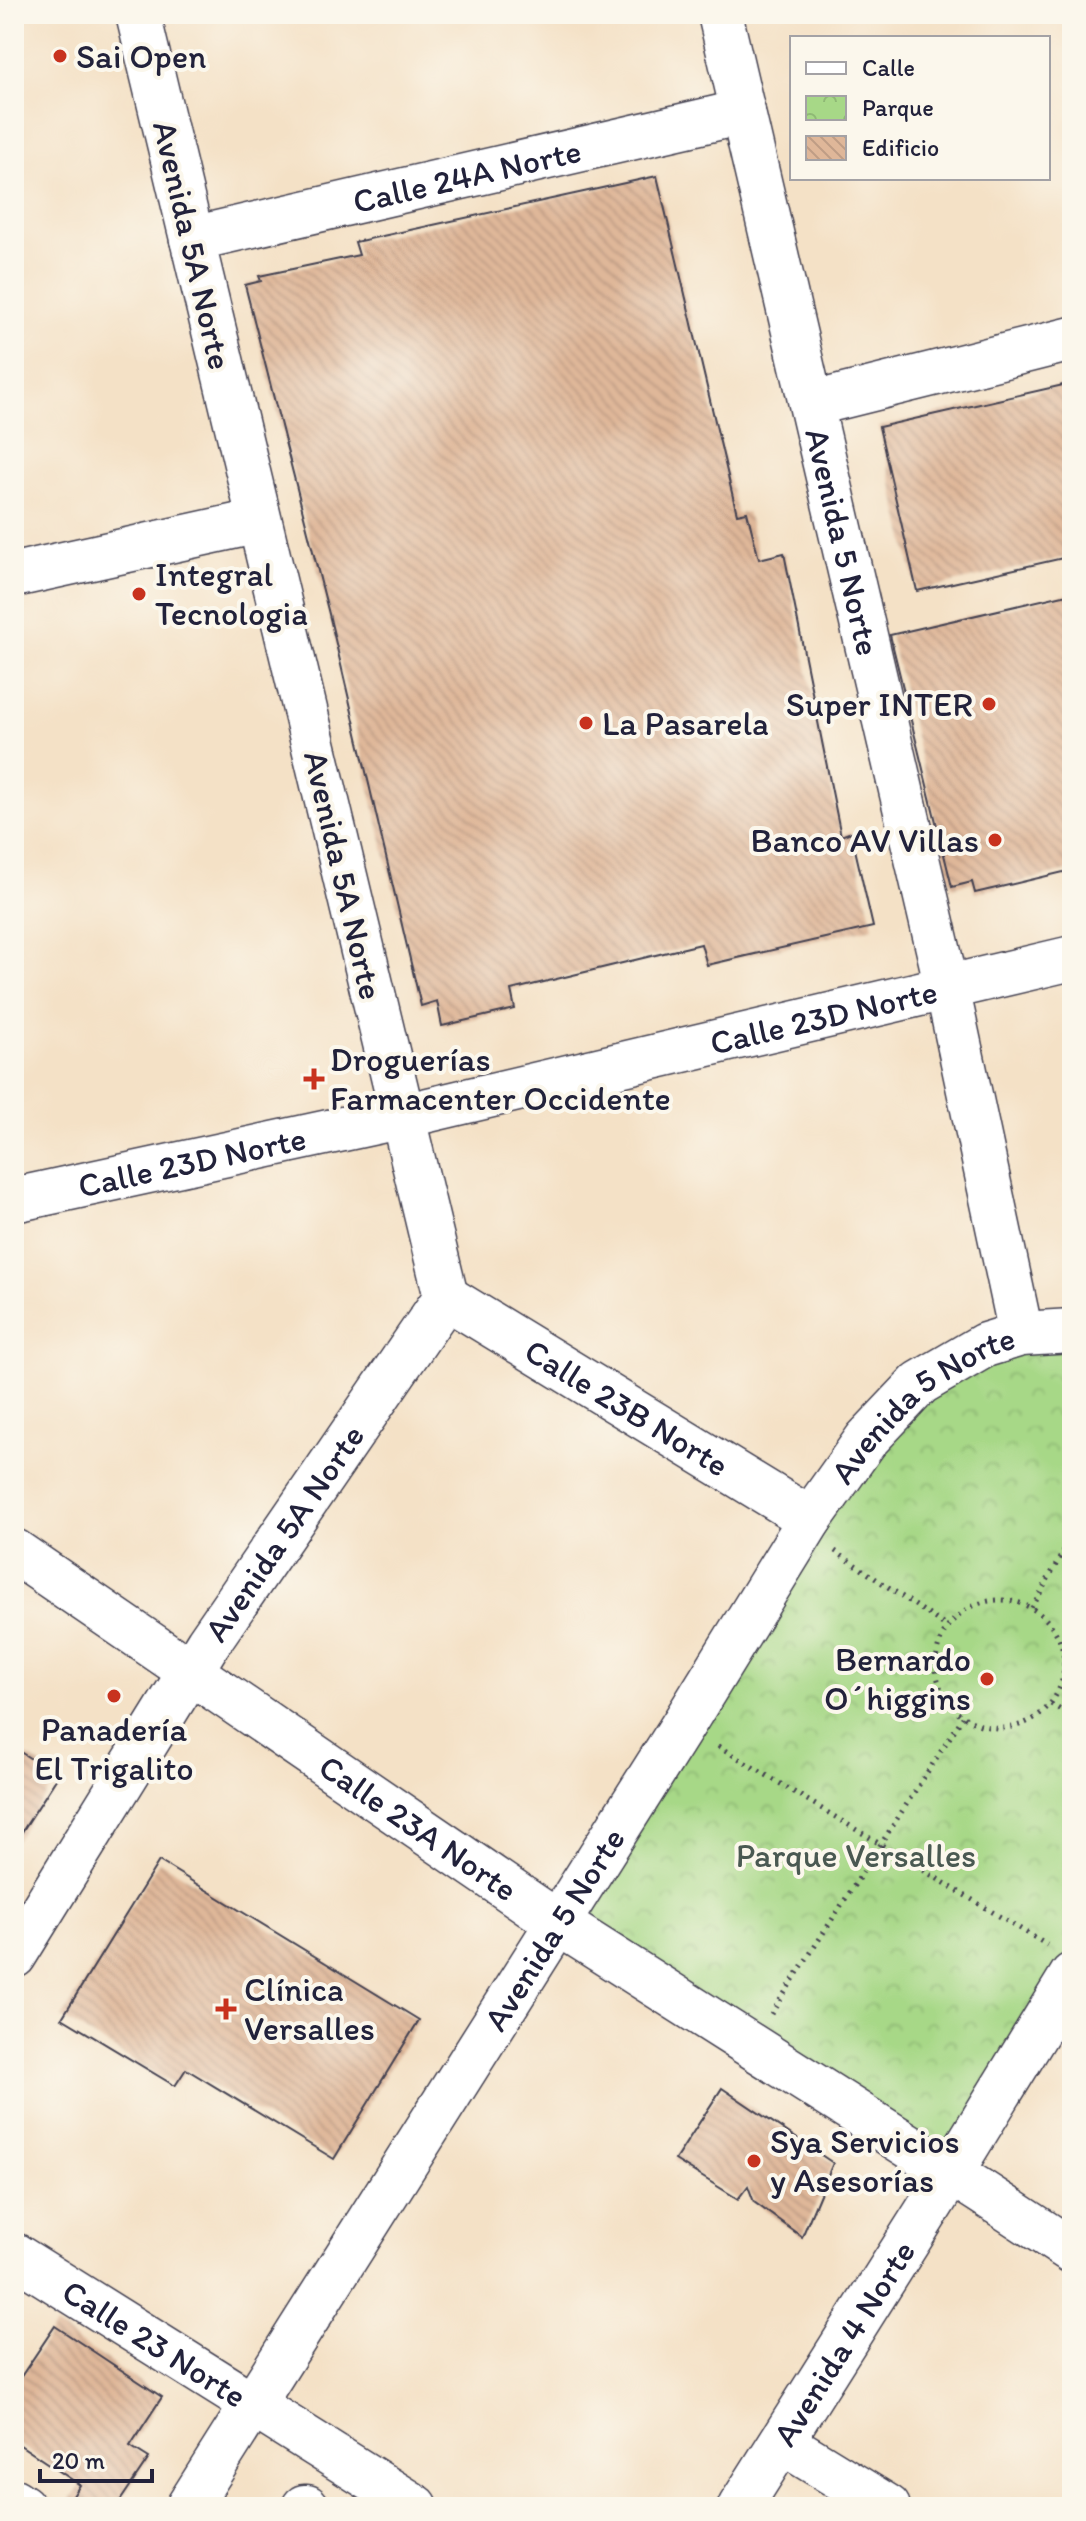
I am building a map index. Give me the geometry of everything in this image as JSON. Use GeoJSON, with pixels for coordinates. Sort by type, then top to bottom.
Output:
{"type":"FeatureCollection","features":[{"type":"Feature","properties":{"kind":"street","name":"Avenida 5A Norte"},"geometry":{"type":"LineString","coordinates":[[14,1956],[190,1671],[446,1297],[138,14]]}},
{"type":"Feature","properties":{"kind":"street","name":"Avenida 5 Norte"},"geometry":{"type":"LineString","coordinates":[[188,2507],[683,1725],[822,1534],[866,1440],[920,1383],[985,1345],[1021,1334],[947,987],[720,14]]}},
{"type":"Feature","properties":{"kind":"street","name":"Calle 24A Norte"},"geometry":{"type":"LineString","coordinates":[[192,239],[743,112]]}},
{"type":"Feature","properties":{"kind":"street"},"geometry":{"type":"LineString","coordinates":[[812,404],[1072,339]]}},
{"type":"Feature","properties":{"kind":"street"},"geometry":{"type":"LineString","coordinates":[[14,575],[259,521]]}},
{"type":"Feature","properties":{"kind":"street","name":"Calle 23D Norte"},"geometry":{"type":"LineString","coordinates":[[14,1200],[403,1116],[1072,958]]}},
{"type":"Feature","properties":{"kind":"street","name":"Calle 23B Norte"},"geometry":{"type":"LineString","coordinates":[[446,1297],[822,1534]]}},
{"type":"Feature","properties":{"kind":"street"},"geometry":{"type":"LineString","coordinates":[[1021,1334],[1072,1331]]}},
{"type":"Feature","properties":{"kind":"street","name":"Calle 23A Norte"},"geometry":{"type":"LineString","coordinates":[[14,1551],[558,1923],[1072,2251]]}},
{"type":"Feature","properties":{"kind":"street","name":"Avenida 4 Norte"},"geometry":{"type":"LineString","coordinates":[[741,2507],[951,2172],[1059,1960]]}},
{"type":"Feature","properties":{"kind":"street","name":"Calle 23 Norte"},"geometry":{"type":"LineString","coordinates":[[14,2255],[416,2507]]}},
{"type":"Feature","properties":{"kind":"street"},"geometry":{"type":"LineString","coordinates":[[782,2442],[888,2507]]}},
{"type":"Feature","properties":{"kind":"street"},"geometry":{"type":"LineString","coordinates":[[14,2501],[23,2507]]}},
{"type":"Feature","properties":{"kind":"path"},"geometry":{"type":"LineString","coordinates":[[822,1534],[947,1627]]}},
{"type":"Feature","properties":{"kind":"path"},"geometry":{"type":"LineString","coordinates":[[1032,1608],[1072,1536]]}},
{"type":"Feature","properties":{"kind":"path"},"geometry":{"type":"LineString","coordinates":[[1010,1600],[1032,1608],[1049,1622],[1060,1641],[1064,1662],[1061,1684],[1051,1704],[1037,1717],[1019,1725],[1000,1728],[981,1726],[963,1717],[945,1699],[936,1676],[936,1651],[947,1627],[963,1611],[985,1601],[1010,1600]]}},
{"type":"Feature","properties":{"kind":"path"},"geometry":{"type":"LineString","coordinates":[[1051,1704],[1072,1717]]}},
{"type":"Feature","properties":{"kind":"path"},"geometry":{"type":"LineString","coordinates":[[768,2018],[963,1717]]}},
{"type":"Feature","properties":{"kind":"path"},"geometry":{"type":"LineString","coordinates":[[683,1725],[881,1844],[1059,1960]]}},
{"type":"Feature","properties":{"kind":"green space","name":"Parque Versalles"},"geometry":{"type":"Polygon","coordinates":[[[1072,1331],[1072,1975],[951,2172],[558,1923],[920,1383],[1072,1331]]]}},
{"type":"Feature","properties":{"kind":"building","name":"La Pasarela"},"geometry":{"type":"Polygon","coordinates":[[[657,176],[737,514],[747,512],[759,559],[784,553],[841,836],[851,832],[873,927],[707,965],[701,944],[511,990],[515,1009],[442,1026],[437,1001],[421,1006],[329,614],[245,285],[261,281],[259,276],[359,255],[355,242],[657,176]]]}},
{"type":"Feature","properties":{"kind":"building"},"geometry":{"type":"Polygon","coordinates":[[[1072,383],[1072,556],[917,591],[879,427],[1072,383]]]}},
{"type":"Feature","properties":{"kind":"building","name":"Super INTER"},"geometry":{"type":"Polygon","coordinates":[[[1072,593],[1072,870],[975,893],[972,882],[952,887],[890,635],[1072,593]]]}},
{"type":"Feature","properties":{"kind":"building"},"geometry":{"type":"Polygon","coordinates":[[[14,1748],[58,1776],[14,1844],[14,1748]]]}},
{"type":"Feature","properties":{"kind":"building","name":"Clínica Versalles"},"geometry":{"type":"Polygon","coordinates":[[[159,1861],[419,2020],[334,2159],[186,2069],[175,2086],[62,2018],[159,1861]]]}},
{"type":"Feature","properties":{"kind":"building","name":"Sya Servicios y Asesorías"},"geometry":{"type":"Polygon","coordinates":[[[722,2088],[833,2163],[802,2237],[754,2202],[748,2186],[738,2199],[675,2160],[722,2088]]]}},
{"type":"Feature","properties":{"kind":"building"},"geometry":{"type":"Polygon","coordinates":[[[55,2326],[162,2397],[130,2446],[149,2458],[116,2507],[111,2504],[109,2507],[66,2507],[80,2485],[14,2441],[14,2387],[55,2326]]]}},
{"type":"Feature","properties":{"kind":"place","name":"Sai Open"},"geometry":{"type":"Point","coordinates":[60,56]}},
{"type":"Feature","properties":{"kind":"place","name":"Integral Tecnologia"},"geometry":{"type":"Point","coordinates":[139,594]}},
{"type":"Feature","properties":{"kind":"place","name":"Super INTER"},"geometry":{"type":"Point","coordinates":[989,704]}},
{"type":"Feature","properties":{"kind":"place","name":"La Pasarela"},"geometry":{"type":"Point","coordinates":[586,723]}},
{"type":"Feature","properties":{"kind":"place","name":"Banco AV Villas"},"geometry":{"type":"Point","coordinates":[995,840]}},
{"type":"Feature","properties":{"kind":"place","name":"Droguerías Farmacenter Occidente"},"geometry":{"type":"Point","coordinates":[314,1079]}},
{"type":"Feature","properties":{"kind":"place","name":"Bernardo O´higgins"},"geometry":{"type":"Point","coordinates":[987,1679]}},
{"type":"Feature","properties":{"kind":"place","name":"Panadería El Trigalito"},"geometry":{"type":"Point","coordinates":[114,1696]}},
{"type":"Feature","properties":{"kind":"place","name":"Clínica Versalles"},"geometry":{"type":"Point","coordinates":[226,2009]}},
{"type":"Feature","properties":{"kind":"place","name":"Sya Servicios y Asesorías"},"geometry":{"type":"Point","coordinates":[754,2161]}}]}
